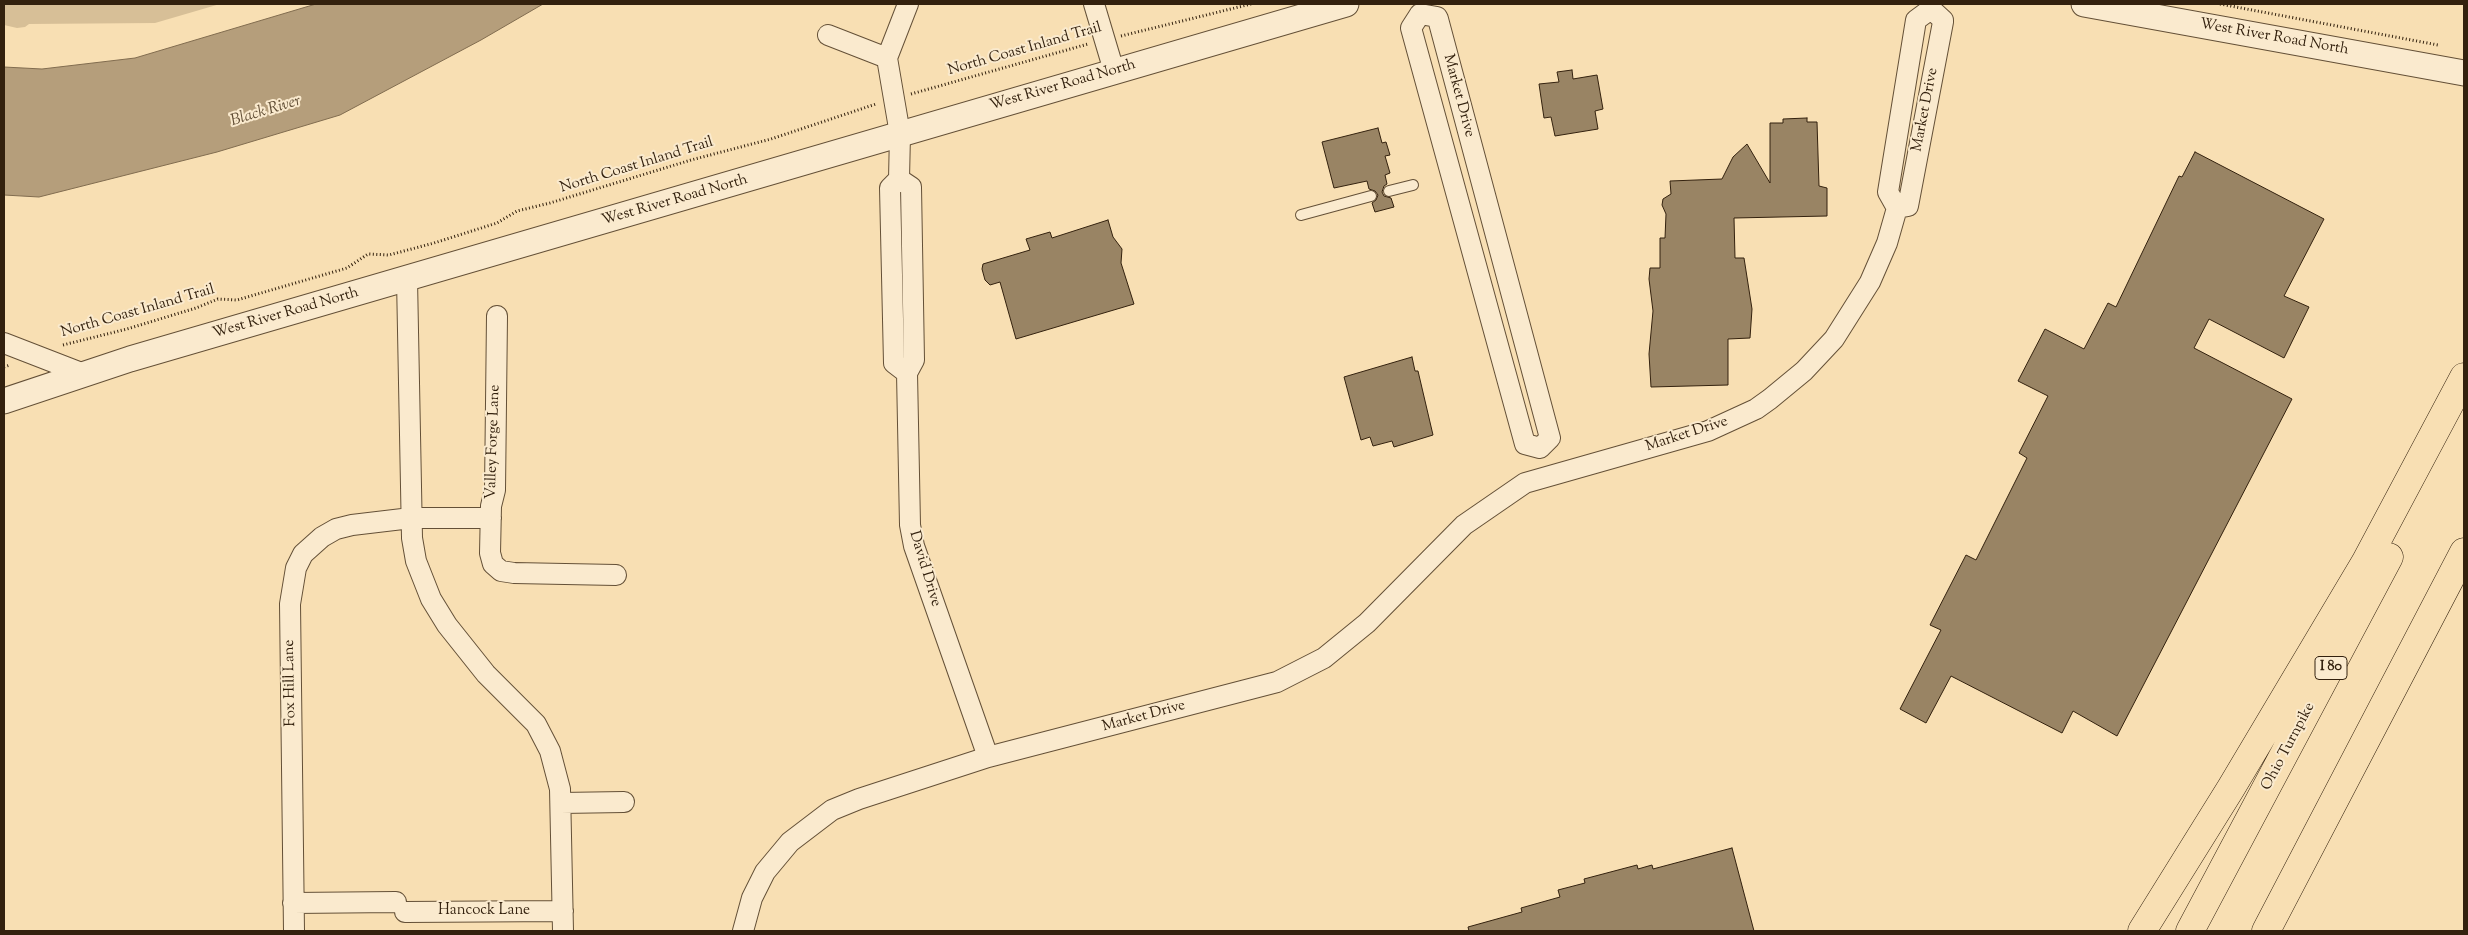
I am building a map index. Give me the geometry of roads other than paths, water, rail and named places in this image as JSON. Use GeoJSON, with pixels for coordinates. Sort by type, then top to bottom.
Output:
{"type":"FeatureCollection","features":[{"type":"Feature","properties":{"kind":"highway"},"geometry":{"type":"LineString","coordinates":[[2142,931],[2231,788],[2365,564],[2464,377]]}},
{"type":"Feature","properties":{"kind":"highway","name":"Ohio Turnpike"},"geometry":{"type":"LineString","coordinates":[[2190,931],[2386,562],[2464,400]]}},
{"type":"Feature","properties":{"kind":"highway"},"geometry":{"type":"LineString","coordinates":[[2266,931],[2464,552]]}},
{"type":"Feature","properties":{"kind":"street"},"geometry":{"type":"LineString","coordinates":[[828,35],[887,58],[908,4]]}},
{"type":"Feature","properties":{"kind":"street"},"geometry":{"type":"LineString","coordinates":[[1094,4],[1114,71]]}},
{"type":"Feature","properties":{"kind":"street","name":"West River Road North"},"geometry":{"type":"LineString","coordinates":[[4,401],[84,374],[1346,4]]}},
{"type":"Feature","properties":{"kind":"street","name":"West River Road North"},"geometry":{"type":"LineString","coordinates":[[2084,4],[2464,72]]}},
{"type":"Feature","properties":{"kind":"street","name":"Market Drive"},"geometry":{"type":"LineString","coordinates":[[743,931],[752,898],[765,872],[790,842],[832,810],[859,799],[988,757],[1277,682],[1324,658],[1367,623],[1464,525],[1526,483],[1708,431],[1756,409],[1770,399],[1804,371],[1834,339],[1870,282],[1890,233],[1897,208],[1908,206],[1943,22],[1932,7]]}},
{"type":"Feature","properties":{"kind":"street","name":"Market Drive"},"geometry":{"type":"LineString","coordinates":[[1419,9],[1438,19],[1550,438],[1540,448],[1525,444],[1512,397],[1411,28],[1419,9]]}},
{"type":"Feature","properties":{"kind":"street","name":"David Drive"},"geometry":{"type":"LineString","coordinates":[[887,58],[900,134],[899,179],[911,186],[914,360],[907,373],[910,525],[914,546],[988,757]]}},
{"type":"Feature","properties":{"kind":"street"},"geometry":{"type":"LineString","coordinates":[[407,279],[411,518],[416,561],[431,599],[447,625],[486,674],[536,724],[550,751],[560,789],[563,931]]}},
{"type":"Feature","properties":{"kind":"street","name":"Valley Forge Lane"},"geometry":{"type":"LineString","coordinates":[[411,518],[491,518],[495,490],[497,316]]}},
{"type":"Feature","properties":{"kind":"street"},"geometry":{"type":"LineString","coordinates":[[4,343],[84,374]]}},
{"type":"Feature","properties":{"kind":"street"},"geometry":{"type":"LineString","coordinates":[[1540,448],[1548,477]]}},
{"type":"Feature","properties":{"kind":"street","name":"Fox Hill Lane"},"geometry":{"type":"LineString","coordinates":[[294,931],[290,604],[296,568],[303,554],[311,546],[336,529],[375,521],[411,518]]}},
{"type":"Feature","properties":{"kind":"street"},"geometry":{"type":"LineString","coordinates":[[491,518],[490,553],[493,564],[501,571],[514,574],[616,575]]}},
{"type":"Feature","properties":{"kind":"street"},"geometry":{"type":"LineString","coordinates":[[561,803],[624,802]]}},
{"type":"Feature","properties":{"kind":"street","name":"Hancock Lane"},"geometry":{"type":"LineString","coordinates":[[293,903],[563,911]]}},
{"type":"Feature","properties":{"kind":"lane"},"geometry":{"type":"LineString","coordinates":[[1389,191],[1414,185]]}},
{"type":"Feature","properties":{"kind":"lane"},"geometry":{"type":"LineString","coordinates":[[1301,215],[1371,196]]}},
{"type":"Feature","properties":{"kind":"water","name":"Black River"},"geometry":{"type":"Polygon","coordinates":[[[316,4],[543,4],[481,40],[340,115],[217,152],[39,197],[4,195],[4,67],[42,69],[135,58],[316,4]]]}}]}
